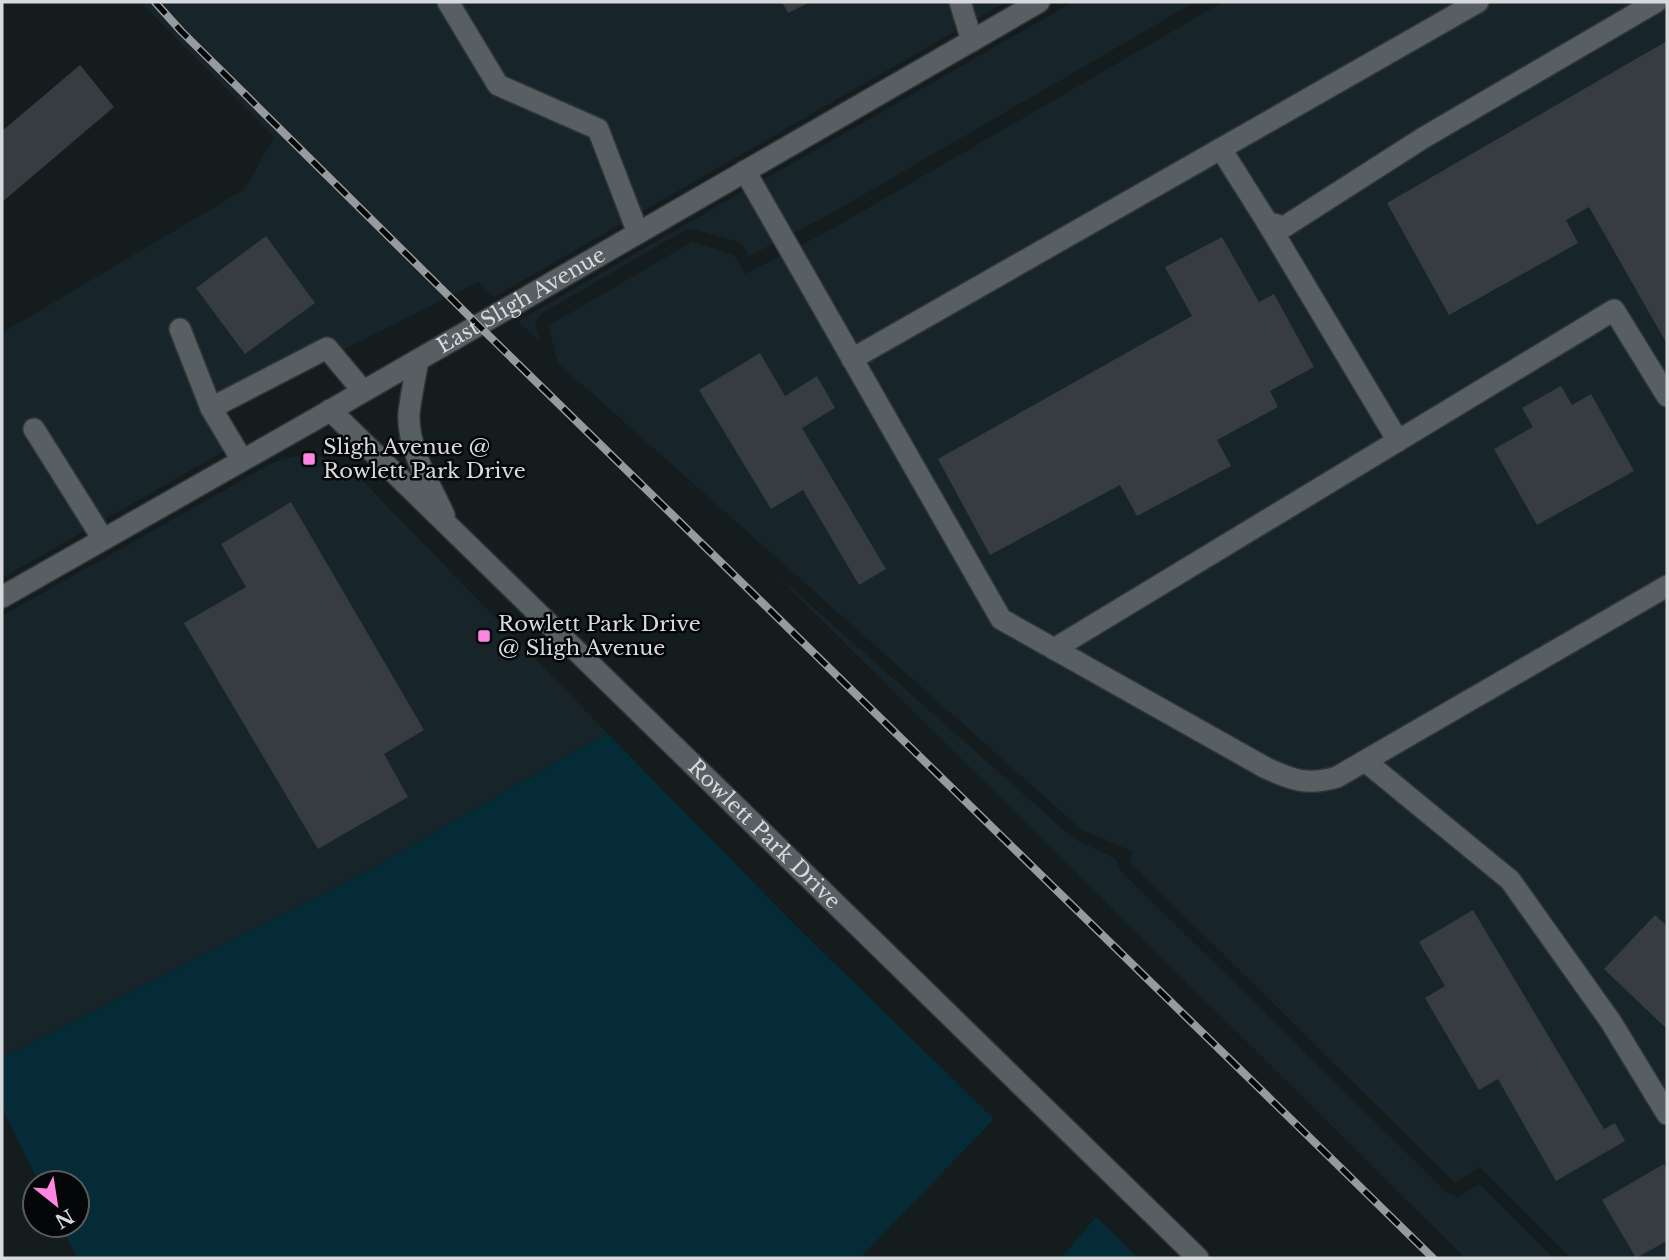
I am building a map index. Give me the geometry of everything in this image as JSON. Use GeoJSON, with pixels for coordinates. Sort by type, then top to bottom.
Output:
{"type":"FeatureCollection","features":[{"type":"Feature","properties":{"kind":"street"},"geometry":{"type":"LineString","coordinates":[[448,2],[498,85],[598,129],[638,233]]}},
{"type":"Feature","properties":{"kind":"street"},"geometry":{"type":"LineString","coordinates":[[960,2],[972,41]]}},
{"type":"Feature","properties":{"kind":"street","name":"East Sligh Avenue"},"geometry":{"type":"LineString","coordinates":[[2,597],[1039,2]]}},
{"type":"Feature","properties":{"kind":"street"},"geometry":{"type":"LineString","coordinates":[[852,359],[1478,2]]}},
{"type":"Feature","properties":{"kind":"street"},"geometry":{"type":"LineString","coordinates":[[1267,222],[1284,227],[1423,138],[1656,2]]}},
{"type":"Feature","properties":{"kind":"street"},"geometry":{"type":"LineString","coordinates":[[1221,149],[1398,441]]}},
{"type":"Feature","properties":{"kind":"street"},"geometry":{"type":"LineString","coordinates":[[745,171],[1000,619],[1290,779],[1307,782],[1337,777],[1667,586]]}},
{"type":"Feature","properties":{"kind":"street"},"geometry":{"type":"LineString","coordinates":[[1054,649],[1614,310],[1667,396]]}},
{"type":"Feature","properties":{"kind":"street"},"geometry":{"type":"LineString","coordinates":[[180,329],[211,408],[242,460]]}},
{"type":"Feature","properties":{"kind":"street"},"geometry":{"type":"LineString","coordinates":[[211,408],[327,348],[363,391]]}},
{"type":"Feature","properties":{"kind":"street"},"geometry":{"type":"LineString","coordinates":[[418,360],[410,423],[416,453],[449,527]]}},
{"type":"Feature","properties":{"kind":"street","name":"Rowlett Park Drive"},"geometry":{"type":"LineString","coordinates":[[330,410],[1198,1258]]}},
{"type":"Feature","properties":{"kind":"street"},"geometry":{"type":"LineString","coordinates":[[34,429],[103,539]]}},
{"type":"Feature","properties":{"kind":"street"},"geometry":{"type":"LineString","coordinates":[[1365,761],[1510,880],[1611,1021],[1667,1114]]}},
{"type":"Feature","properties":{"kind":"shaded area"},"geometry":{"type":"Polygon","coordinates":[[[140,2],[1006,2],[494,297],[478,282],[221,411],[244,440],[2,578],[2,333],[245,189],[274,137],[140,2]]]}},
{"type":"Feature","properties":{"kind":"shaded area"},"geometry":{"type":"Polygon","coordinates":[[[1073,2],[1195,2],[825,217],[749,256],[737,242],[695,229],[685,230],[541,314],[535,325],[540,342],[518,321],[1073,2]]]}},
{"type":"Feature","properties":{"kind":"shaded area"},"geometry":{"type":"Polygon","coordinates":[[[1223,2],[1667,2],[1667,1258],[1571,1258],[1480,1167],[1455,1183],[1129,861],[1134,852],[1082,830],[558,363],[548,326],[692,242],[734,255],[745,274],[832,229],[1223,2]]]}},
{"type":"Feature","properties":{"kind":"shaded area"},"geometry":{"type":"Polygon","coordinates":[[[311,452],[355,473],[607,733],[369,870],[2,1058],[2,616],[274,462],[311,452]]]}},
{"type":"Feature","properties":{"kind":"shaded area"},"geometry":{"type":"Polygon","coordinates":[[[770,569],[1074,839],[1116,859],[1120,870],[1447,1193],[1459,1197],[1479,1184],[1553,1258],[1465,1258],[770,569]]]}},
{"type":"Feature","properties":{"kind":"shaded area"},"geometry":{"type":"Polygon","coordinates":[[[607,733],[800,930],[994,1119],[860,1258],[77,1258],[68,1239],[91,1239],[91,1169],[32,1169],[2,1108],[2,1058],[369,870],[607,733]]]}},
{"type":"Feature","properties":{"kind":"shaded area"},"geometry":{"type":"Polygon","coordinates":[[[1096,1217],[1138,1258],[1061,1258],[1096,1217]]]}},
{"type":"Feature","properties":{"kind":"building"},"geometry":{"type":"Polygon","coordinates":[[[782,2],[810,2],[788,13],[782,2]]]}},
{"type":"Feature","properties":{"kind":"building"},"geometry":{"type":"Polygon","coordinates":[[[1667,41],[1667,344],[1589,207],[1566,220],[1578,243],[1449,315],[1387,203],[1667,41]]]}},
{"type":"Feature","properties":{"kind":"building"},"geometry":{"type":"Polygon","coordinates":[[[80,65],[114,107],[2,202],[2,131],[80,65]]]}},
{"type":"Feature","properties":{"kind":"building"},"geometry":{"type":"Polygon","coordinates":[[[266,236],[315,303],[245,354],[196,288],[266,236]]]}},
{"type":"Feature","properties":{"kind":"building"},"geometry":{"type":"Polygon","coordinates":[[[1222,237],[1259,302],[1274,294],[1314,367],[1270,391],[1278,407],[1217,440],[1231,466],[1137,516],[1120,485],[990,555],[938,459],[1192,316],[1165,267],[1222,237]]]}},
{"type":"Feature","properties":{"kind":"building"},"geometry":{"type":"Polygon","coordinates":[[[760,353],[785,396],[817,376],[835,408],[802,428],[886,569],[859,585],[803,490],[771,509],[699,390],[760,353]]]}},
{"type":"Feature","properties":{"kind":"building"},"geometry":{"type":"Polygon","coordinates":[[[1561,386],[1572,405],[1591,394],[1634,471],[1537,525],[1494,449],[1533,427],[1522,408],[1561,386]]]}},
{"type":"Feature","properties":{"kind":"building"},"geometry":{"type":"Polygon","coordinates":[[[291,502],[424,730],[384,754],[408,797],[318,849],[184,623],[246,587],[221,544],[291,502]]]}},
{"type":"Feature","properties":{"kind":"building"},"geometry":{"type":"Polygon","coordinates":[[[1473,910],[1604,1129],[1615,1123],[1625,1141],[1556,1181],[1498,1079],[1479,1090],[1425,998],[1445,986],[1419,942],[1473,910]]]}},
{"type":"Feature","properties":{"kind":"building"},"geometry":{"type":"Polygon","coordinates":[[[1655,915],[1667,926],[1667,1029],[1604,969],[1655,915]]]}},
{"type":"Feature","properties":{"kind":"building"},"geometry":{"type":"Polygon","coordinates":[[[1664,1164],[1667,1170],[1667,1241],[1636,1258],[1602,1200],[1664,1164]]]}},
{"type":"Feature","properties":{"kind":"railway"},"geometry":{"type":"LineString","coordinates":[[155,2],[181,31],[478,325],[1433,1258]]}},
{"type":"Feature","properties":{"kind":"place","name":"Sligh Avenue @ Rowlett Park Drive"},"geometry":{"type":"Point","coordinates":[309,459]}},
{"type":"Feature","properties":{"kind":"place","name":"Rowlett Park Drive @ Sligh Avenue"},"geometry":{"type":"Point","coordinates":[484,636]}}]}
